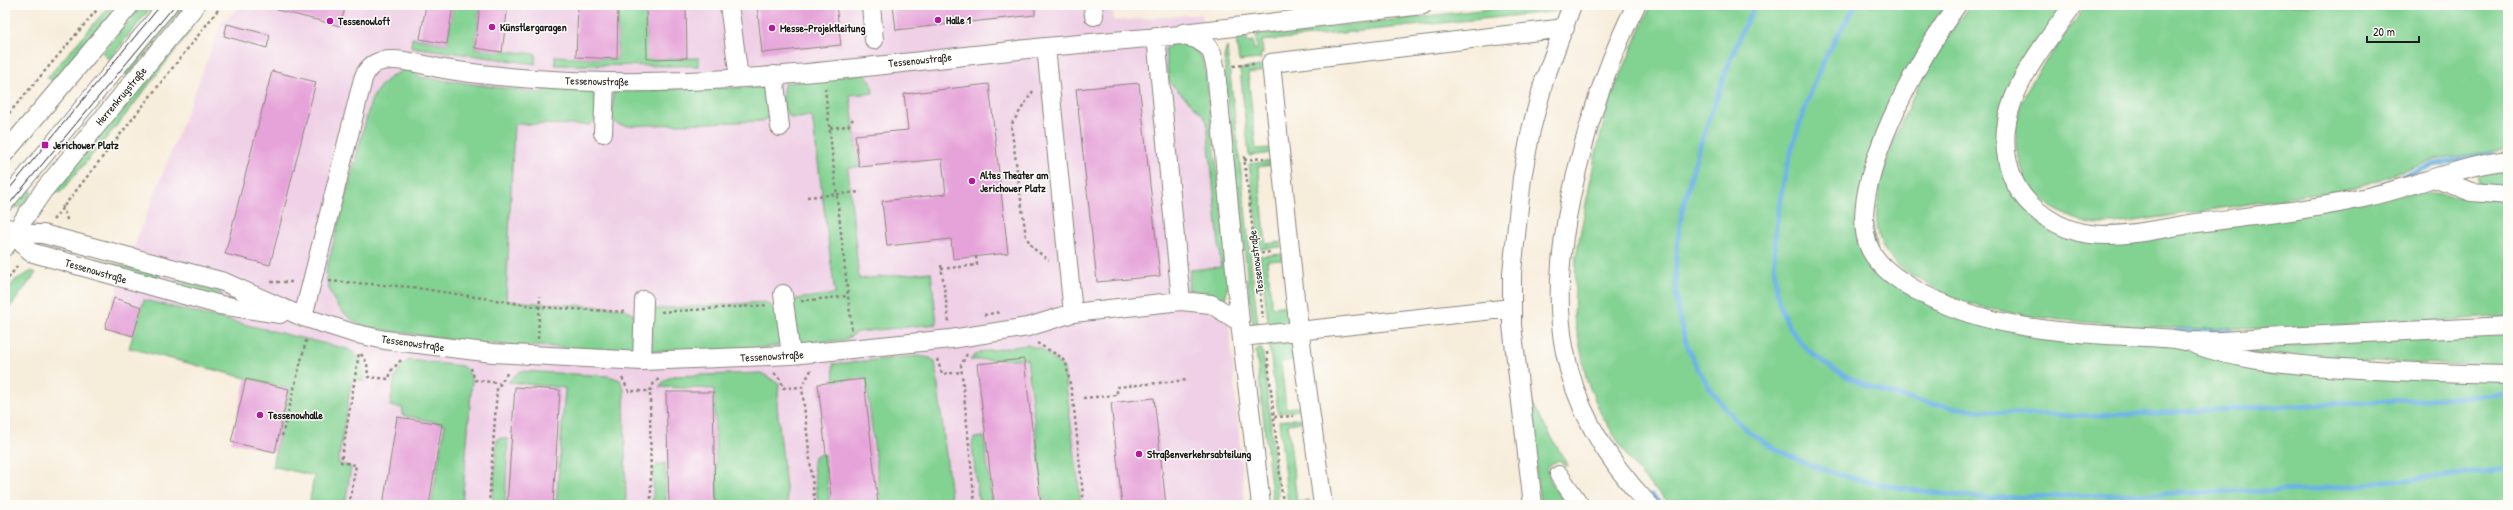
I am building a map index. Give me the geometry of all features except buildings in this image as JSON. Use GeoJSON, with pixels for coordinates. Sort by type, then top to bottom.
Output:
{"type":"FeatureCollection","features":[{"type":"Feature","properties":{"kind":"street"},"geometry":{"type":"LineString","coordinates":[[5,153],[130,5]]}},
{"type":"Feature","properties":{"kind":"street"},"geometry":{"type":"LineString","coordinates":[[5,202],[168,5]]}},
{"type":"Feature","properties":{"kind":"street","name":"Herrenkrugstraße"},"geometry":{"type":"LineString","coordinates":[[8,235],[196,5]]}},
{"type":"Feature","properties":{"kind":"street"},"geometry":{"type":"LineString","coordinates":[[729,5],[739,78]]}},
{"type":"Feature","properties":{"kind":"street"},"geometry":{"type":"LineString","coordinates":[[871,5],[874,40]]}},
{"type":"Feature","properties":{"kind":"street"},"geometry":{"type":"LineString","coordinates":[[1174,34],[1304,11],[1423,5]]}},
{"type":"Feature","properties":{"kind":"street"},"geometry":{"type":"LineString","coordinates":[[1533,505],[1512,308],[1516,228],[1531,130],[1544,81],[1565,28],[1572,5]]}},
{"type":"Feature","properties":{"kind":"street"},"geometry":{"type":"LineString","coordinates":[[1636,5],[1602,80],[1586,132],[1565,234],[1558,299],[1566,362],[1580,406],[1596,437],[1616,466],[1649,505]]}},
{"type":"Feature","properties":{"kind":"street"},"geometry":{"type":"LineString","coordinates":[[1957,5],[1942,26],[1896,106],[1880,148],[1866,207],[1866,234],[1874,255],[1886,270],[1907,285],[1964,313],[2011,323],[2066,332],[2186,341],[2508,326]]}},
{"type":"Feature","properties":{"kind":"street"},"geometry":{"type":"LineString","coordinates":[[2073,5],[2021,79],[2009,109],[2006,136],[2010,169],[2017,188],[2030,203],[2065,227],[2097,235],[2138,232],[2345,202],[2436,179],[2471,167],[2508,160]]}},
{"type":"Feature","properties":{"kind":"street"},"geometry":{"type":"LineString","coordinates":[[1323,505],[1300,330],[1271,63],[1565,28]]}},
{"type":"Feature","properties":{"kind":"street","name":"Tessenowstraße"},"geometry":{"type":"LineString","coordinates":[[302,317],[363,80],[374,64],[383,61],[400,61],[516,78],[605,82],[739,78],[1174,34],[1202,42],[1210,48],[1214,58],[1241,330],[1261,505]]}},
{"type":"Feature","properties":{"kind":"street"},"geometry":{"type":"LineString","coordinates":[[1156,36],[1181,301]]}},
{"type":"Feature","properties":{"kind":"street"},"geometry":{"type":"LineString","coordinates":[[1046,47],[1073,313]]}},
{"type":"Feature","properties":{"kind":"street"},"geometry":{"type":"LineString","coordinates":[[774,75],[780,127]]}},
{"type":"Feature","properties":{"kind":"street"},"geometry":{"type":"LineString","coordinates":[[603,133],[605,82]]}},
{"type":"Feature","properties":{"kind":"street"},"geometry":{"type":"LineString","coordinates":[[2436,179],[2472,192],[2508,195]]}},
{"type":"Feature","properties":{"kind":"street","name":"Tessenowstraße"},"geometry":{"type":"LineString","coordinates":[[8,235],[43,234],[224,282],[302,317]]}},
{"type":"Feature","properties":{"kind":"street","name":"Tessenowstraße"},"geometry":{"type":"LineString","coordinates":[[8,235],[30,252],[78,272],[220,305],[302,317],[385,340],[537,356],[642,361],[791,356],[952,339],[1028,327],[1073,313],[1181,301],[1211,304],[1241,330]]}},
{"type":"Feature","properties":{"kind":"street"},"geometry":{"type":"LineString","coordinates":[[784,298],[791,356]]}},
{"type":"Feature","properties":{"kind":"street"},"geometry":{"type":"LineString","coordinates":[[642,361],[644,306]]}},
{"type":"Feature","properties":{"kind":"street"},"geometry":{"type":"LineString","coordinates":[[1241,330],[1265,334],[1512,308]]}},
{"type":"Feature","properties":{"kind":"street"},"geometry":{"type":"LineString","coordinates":[[2186,341],[2223,354],[2288,364],[2420,374],[2508,374]]}},
{"type":"Feature","properties":{"kind":"street"},"geometry":{"type":"LineString","coordinates":[[1559,475],[1580,505]]}},
{"type":"Feature","properties":{"kind":"path"},"geometry":{"type":"LineString","coordinates":[[5,118],[101,5]]}},
{"type":"Feature","properties":{"kind":"path","name":"Herrenkrugstraße"},"geometry":{"type":"LineString","coordinates":[[43,234],[62,206],[222,5]]}},
{"type":"Feature","properties":{"kind":"path"},"geometry":{"type":"LineString","coordinates":[[1232,58],[1234,74]]}},
{"type":"Feature","properties":{"kind":"path"},"geometry":{"type":"LineString","coordinates":[[823,70],[854,350]]}},
{"type":"Feature","properties":{"kind":"path"},"geometry":{"type":"LineString","coordinates":[[1036,86],[1011,125],[1026,237],[1034,249],[1048,257],[1051,263]]}},
{"type":"Feature","properties":{"kind":"path"},"geometry":{"type":"LineString","coordinates":[[830,128],[848,126],[853,119]]}},
{"type":"Feature","properties":{"kind":"path","name":"Tessenowstraße"},"geometry":{"type":"LineString","coordinates":[[1243,152],[1265,334],[1283,505]]}},
{"type":"Feature","properties":{"kind":"path"},"geometry":{"type":"LineString","coordinates":[[807,197],[861,192]]}},
{"type":"Feature","properties":{"kind":"path"},"geometry":{"type":"LineString","coordinates":[[941,269],[976,265],[976,256]]}},
{"type":"Feature","properties":{"kind":"path"},"geometry":{"type":"LineString","coordinates":[[941,265],[952,339]]}},
{"type":"Feature","properties":{"kind":"path"},"geometry":{"type":"LineString","coordinates":[[312,280],[412,287],[540,307],[644,306],[690,311],[784,298],[848,296]]}},
{"type":"Feature","properties":{"kind":"path"},"geometry":{"type":"LineString","coordinates":[[537,356],[540,296]]}},
{"type":"Feature","properties":{"kind":"path"},"geometry":{"type":"LineString","coordinates":[[978,319],[988,313],[1002,312]]}},
{"type":"Feature","properties":{"kind":"path"},"geometry":{"type":"LineString","coordinates":[[282,436],[306,336]]}},
{"type":"Feature","properties":{"kind":"path"},"geometry":{"type":"LineString","coordinates":[[1031,342],[1048,348],[1066,364],[1073,399],[1084,505]]}},
{"type":"Feature","properties":{"kind":"path","name":"Tessenowstraße"},"geometry":{"type":"LineString","coordinates":[[349,505],[356,465],[341,462],[359,352],[367,363],[368,377],[379,379],[389,379],[391,371],[398,362],[408,357]]}},
{"type":"Feature","properties":{"kind":"path"},"geometry":{"type":"LineString","coordinates":[[970,352],[963,358],[961,365],[975,505]]}},
{"type":"Feature","properties":{"kind":"path"},"geometry":{"type":"LineString","coordinates":[[467,364],[472,370],[475,380],[499,382]]}},
{"type":"Feature","properties":{"kind":"path"},"geometry":{"type":"LineString","coordinates":[[489,505],[497,389],[499,382],[509,371],[515,368]]}},
{"type":"Feature","properties":{"kind":"path"},"geometry":{"type":"LineString","coordinates":[[769,371],[780,380],[783,388],[802,387],[815,505]]}},
{"type":"Feature","properties":{"kind":"path"},"geometry":{"type":"LineString","coordinates":[[620,376],[629,391],[650,391]]}},
{"type":"Feature","properties":{"kind":"path"},"geometry":{"type":"LineString","coordinates":[[651,505],[650,391],[654,383],[663,376]]}},
{"type":"Feature","properties":{"kind":"path"},"geometry":{"type":"LineString","coordinates":[[1083,398],[1117,395],[1117,387],[1188,380]]}},
{"type":"Feature","properties":{"kind":"shaded area"},"geometry":{"type":"Polygon","coordinates":[[[243,5],[1112,5],[1114,21],[1202,14],[1245,505],[309,505],[314,476],[272,466],[275,452],[231,442],[245,379],[129,348],[132,336],[105,328],[114,298],[222,22],[243,5]]]}},
{"type":"Feature","properties":{"kind":"green space"},"geometry":{"type":"Polygon","coordinates":[[[110,5],[118,5],[54,81],[47,78],[110,5]]]}},
{"type":"Feature","properties":{"kind":"green space"},"geometry":{"type":"Polygon","coordinates":[[[143,5],[153,5],[109,60],[102,52],[143,5]]]}},
{"type":"Feature","properties":{"kind":"green space"},"geometry":{"type":"Polygon","coordinates":[[[181,5],[185,5],[128,76],[124,73],[181,5]]]}},
{"type":"Feature","properties":{"kind":"green space"},"geometry":{"type":"Polygon","coordinates":[[[453,5],[480,5],[475,48],[536,54],[535,64],[411,47],[412,38],[447,44],[453,5]]]}},
{"type":"Feature","properties":{"kind":"green space"},"geometry":{"type":"Polygon","coordinates":[[[618,5],[646,5],[648,59],[699,58],[699,66],[555,65],[555,56],[617,59],[618,5]]]}},
{"type":"Feature","properties":{"kind":"green space"},"geometry":{"type":"Polygon","coordinates":[[[1525,5],[1561,5],[1562,11],[1262,41],[1263,54],[1260,54],[1261,59],[1239,61],[1236,38],[1246,36],[1247,42],[1253,41],[1254,50],[1257,49],[1256,35],[1525,5]]]}},
{"type":"Feature","properties":{"kind":"green space"},"geometry":{"type":"Polygon","coordinates":[[[1651,5],[1951,5],[1866,181],[1879,268],[2006,327],[2508,380],[2508,505],[1672,505],[1651,486],[1630,461],[1601,414],[1587,381],[1574,317],[1576,256],[1595,157],[1609,102],[1651,5]]]}},
{"type":"Feature","properties":{"kind":"green space"},"geometry":{"type":"Polygon","coordinates":[[[1970,5],[2068,5],[2015,78],[2008,179],[2073,235],[2418,193],[2508,200],[2508,316],[2314,327],[2216,329],[2168,328],[2044,318],[1970,304],[1944,294],[1904,270],[1894,262],[1886,252],[1883,247],[1877,222],[1879,191],[1888,157],[1902,122],[1919,87],[1954,26],[1970,5]]]}},
{"type":"Feature","properties":{"kind":"green space"},"geometry":{"type":"Polygon","coordinates":[[[2086,5],[2508,5],[2508,149],[2435,160],[2355,188],[2115,224],[2090,224],[2056,210],[2037,195],[2026,183],[2016,147],[2016,126],[2021,102],[2036,75],[2086,5]]]}},
{"type":"Feature","properties":{"kind":"green space"},"geometry":{"type":"Polygon","coordinates":[[[193,18],[190,31],[128,112],[61,192],[51,193],[193,18]]]}},
{"type":"Feature","properties":{"kind":"green space"},"geometry":{"type":"Polygon","coordinates":[[[1173,43],[1179,43],[1190,47],[1198,53],[1205,69],[1230,275],[1225,299],[1188,289],[1190,270],[1221,267],[1207,123],[1204,116],[1169,82],[1165,49],[1173,43]]]}},
{"type":"Feature","properties":{"kind":"green space"},"geometry":{"type":"Polygon","coordinates":[[[1227,47],[1258,324],[1256,328],[1253,325],[1225,77],[1224,57],[1227,47]]]}},
{"type":"Feature","properties":{"kind":"green space"},"geometry":{"type":"Polygon","coordinates":[[[1261,66],[1262,71],[1248,73],[1256,149],[1270,148],[1271,153],[1249,156],[1240,69],[1261,66]]]}},
{"type":"Feature","properties":{"kind":"green space"},"geometry":{"type":"Polygon","coordinates":[[[405,70],[415,72],[419,77],[540,93],[547,88],[595,91],[597,118],[590,125],[514,124],[506,301],[624,308],[634,315],[634,349],[631,351],[473,343],[365,327],[349,317],[337,305],[329,290],[326,271],[371,101],[378,90],[389,78],[405,70]]]}},
{"type":"Feature","properties":{"kind":"green space"},"geometry":{"type":"Polygon","coordinates":[[[864,73],[871,81],[873,93],[850,95],[859,167],[848,168],[859,279],[931,272],[937,324],[858,332],[844,340],[798,344],[792,302],[797,299],[835,294],[812,116],[793,118],[789,116],[783,102],[783,91],[785,83],[864,73]]]}},
{"type":"Feature","properties":{"kind":"green space"},"geometry":{"type":"Polygon","coordinates":[[[767,88],[770,116],[762,121],[626,126],[617,124],[612,118],[613,93],[617,91],[767,88]]]}},
{"type":"Feature","properties":{"kind":"green space"},"geometry":{"type":"Polygon","coordinates":[[[1272,161],[1272,165],[1258,167],[1266,244],[1281,242],[1281,247],[1260,249],[1249,164],[1272,161]]]}},
{"type":"Feature","properties":{"kind":"green space"},"geometry":{"type":"Polygon","coordinates":[[[2508,164],[2508,187],[2478,184],[2478,173],[2508,164]]]}},
{"type":"Feature","properties":{"kind":"green space"},"geometry":{"type":"Polygon","coordinates":[[[28,188],[33,192],[20,207],[11,208],[28,188]]]}},
{"type":"Feature","properties":{"kind":"green space"},"geometry":{"type":"Polygon","coordinates":[[[1282,254],[1282,260],[1267,261],[1272,307],[1288,305],[1288,325],[1269,329],[1260,256],[1282,254]]]}},
{"type":"Feature","properties":{"kind":"green space"},"geometry":{"type":"Polygon","coordinates":[[[96,259],[160,275],[159,282],[95,263],[96,259]]]}},
{"type":"Feature","properties":{"kind":"green space"},"geometry":{"type":"Polygon","coordinates":[[[32,271],[36,273],[5,314],[5,295],[15,280],[32,271]]]}},
{"type":"Feature","properties":{"kind":"green space"},"geometry":{"type":"Polygon","coordinates":[[[176,280],[220,291],[222,295],[221,297],[174,286],[176,280]]]}},
{"type":"Feature","properties":{"kind":"green space"},"geometry":{"type":"Polygon","coordinates":[[[144,300],[347,349],[360,358],[364,366],[365,382],[352,378],[338,463],[351,467],[345,505],[309,505],[314,476],[272,466],[289,389],[129,348],[144,300]]]}},
{"type":"Feature","properties":{"kind":"green space"},"geometry":{"type":"Polygon","coordinates":[[[765,302],[776,309],[781,339],[777,346],[734,351],[651,351],[652,311],[655,309],[765,302]]]}},
{"type":"Feature","properties":{"kind":"green space"},"geometry":{"type":"Polygon","coordinates":[[[2508,331],[2508,365],[2366,361],[2225,348],[2508,331]]]}},
{"type":"Feature","properties":{"kind":"green space"},"geometry":{"type":"Polygon","coordinates":[[[1287,343],[1293,348],[1294,360],[1281,362],[1286,408],[1300,406],[1300,410],[1278,413],[1269,345],[1287,343]]]}},
{"type":"Feature","properties":{"kind":"green space"},"geometry":{"type":"Polygon","coordinates":[[[1027,345],[1042,349],[1064,368],[1081,505],[1044,505],[1027,359],[970,360],[979,352],[1027,345]]]}},
{"type":"Feature","properties":{"kind":"green space"},"geometry":{"type":"Polygon","coordinates":[[[1260,347],[1263,352],[1279,505],[1273,505],[1256,351],[1260,347]]]}},
{"type":"Feature","properties":{"kind":"green space"},"geometry":{"type":"Polygon","coordinates":[[[918,356],[930,358],[935,362],[952,505],[881,505],[866,378],[834,381],[833,364],[918,356]]]}},
{"type":"Feature","properties":{"kind":"green space"},"geometry":{"type":"Polygon","coordinates":[[[409,360],[462,366],[468,371],[472,380],[462,505],[431,505],[445,424],[402,415],[403,408],[390,406],[393,386],[397,375],[404,364],[409,360]]]}},
{"type":"Feature","properties":{"kind":"green space"},"geometry":{"type":"Polygon","coordinates":[[[520,371],[609,376],[620,380],[624,389],[626,505],[556,505],[565,388],[508,382],[520,371]]]}},
{"type":"Feature","properties":{"kind":"green space"},"geometry":{"type":"Polygon","coordinates":[[[762,373],[779,384],[777,406],[788,505],[717,505],[714,389],[659,387],[665,380],[673,376],[762,373]]]}},
{"type":"Feature","properties":{"kind":"green space"},"geometry":{"type":"Polygon","coordinates":[[[1527,394],[1568,466],[1559,460],[1546,467],[1552,485],[1567,505],[1540,505],[1527,394]]]}},
{"type":"Feature","properties":{"kind":"green space"},"geometry":{"type":"Polygon","coordinates":[[[1301,418],[1301,422],[1288,424],[1297,502],[1310,501],[1311,505],[1288,505],[1279,421],[1301,418]]]}},
{"type":"Feature","properties":{"kind":"green space"},"geometry":{"type":"Polygon","coordinates":[[[984,437],[992,505],[979,505],[972,445],[974,438],[984,437]]]}},
{"type":"Feature","properties":{"kind":"green space"},"geometry":{"type":"Polygon","coordinates":[[[502,438],[508,439],[505,505],[492,505],[497,440],[502,438]]]}},
{"type":"Feature","properties":{"kind":"green space"},"geometry":{"type":"Polygon","coordinates":[[[824,454],[830,505],[818,505],[813,463],[814,456],[824,454]]]}},
{"type":"Feature","properties":{"kind":"green space"},"geometry":{"type":"Polygon","coordinates":[[[665,463],[666,505],[653,505],[653,469],[658,465],[665,463]]]}},
{"type":"Feature","properties":{"kind":"waterway"},"geometry":{"type":"LineString","coordinates":[[1755,5],[1740,36],[1728,67],[1693,169],[1679,228],[1676,288],[1678,313],[1684,337],[1699,371],[1719,401],[1734,418],[1769,445],[1797,459],[1827,471],[1859,480],[1924,492],[1985,498],[2310,490],[2508,469]]}},
{"type":"Feature","properties":{"kind":"waterway"},"geometry":{"type":"LineString","coordinates":[[1856,5],[1834,42],[1819,72],[1805,108],[1786,173],[1779,209],[1775,245],[1775,278],[1781,309],[1794,334],[1832,368],[1882,391],[1941,406],[2006,413],[2073,415],[2138,414],[2508,394]]}},
{"type":"Feature","properties":{"kind":"waterway"},"geometry":{"type":"LineString","coordinates":[[2376,187],[2432,165],[2491,154]]}},
{"type":"Feature","properties":{"kind":"waterway"},"geometry":{"type":"LineString","coordinates":[[2176,331],[2232,332]]}},
{"type":"Feature","properties":{"kind":"waterway"},"geometry":{"type":"LineString","coordinates":[[1651,495],[1662,505]]}},
{"type":"Feature","properties":{"kind":"tram line"},"geometry":{"type":"LineString","coordinates":[[5,194],[161,5]]}},
{"type":"Feature","properties":{"kind":"tram line"},"geometry":{"type":"LineString","coordinates":[[5,209],[175,5]]}},
{"type":"Feature","properties":{"kind":"place","name":"Halle 1"},"geometry":{"type":"Point","coordinates":[938,20]}},
{"type":"Feature","properties":{"kind":"place","name":"Tessenowloft"},"geometry":{"type":"Point","coordinates":[330,21]}},
{"type":"Feature","properties":{"kind":"place","name":"Künstlergaragen"},"geometry":{"type":"Point","coordinates":[492,27]}},
{"type":"Feature","properties":{"kind":"place","name":"Messe-Projektleitung"},"geometry":{"type":"Point","coordinates":[772,28]}},
{"type":"Feature","properties":{"kind":"place","name":"Jerichower Platz"},"geometry":{"type":"Point","coordinates":[45,145]}},
{"type":"Feature","properties":{"kind":"place","name":"Altes Theater am Jerichower Platz"},"geometry":{"type":"Point","coordinates":[972,181]}},
{"type":"Feature","properties":{"kind":"place","name":"Tessenowhalle"},"geometry":{"type":"Point","coordinates":[260,415]}},
{"type":"Feature","properties":{"kind":"place","name":"Straßenverkehrsabteilung"},"geometry":{"type":"Point","coordinates":[1139,454]}}]}
